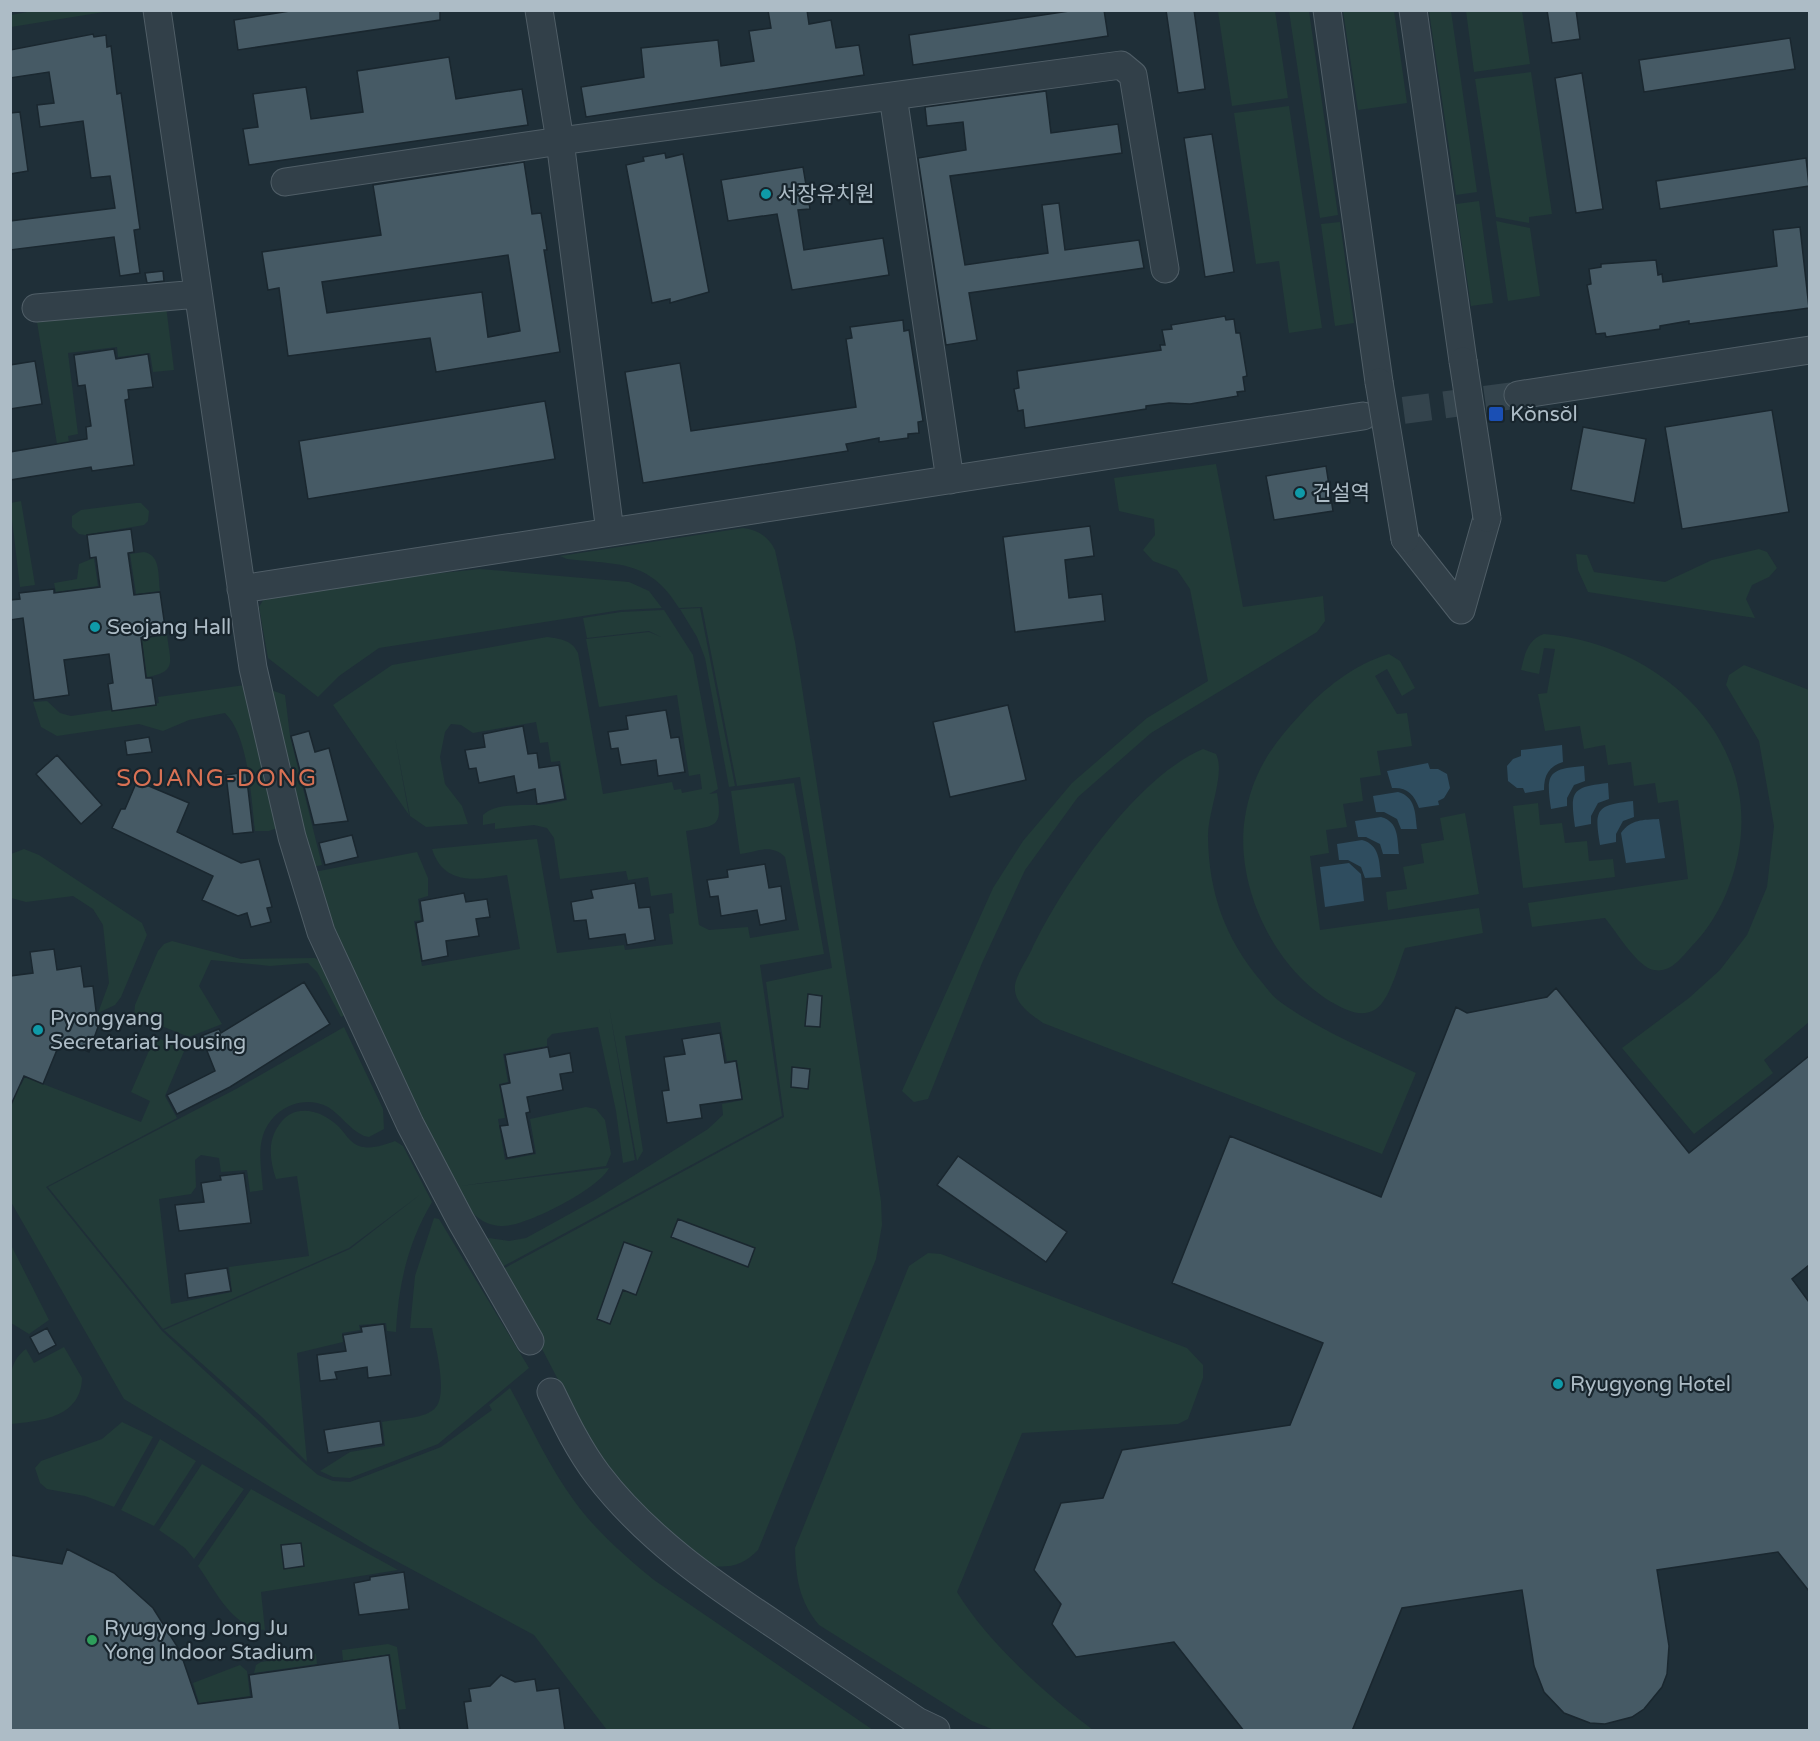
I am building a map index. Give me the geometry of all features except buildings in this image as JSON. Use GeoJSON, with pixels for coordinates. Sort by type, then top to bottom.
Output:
{"type":"FeatureCollection","features":[{"type":"Feature","properties":{"kind":"street"},"geometry":{"type":"LineString","coordinates":[[157,10],[253,668],[292,837],[321,932],[410,1124],[461,1221],[530,1341]]}},
{"type":"Feature","properties":{"kind":"street"},"geometry":{"type":"LineString","coordinates":[[539,10],[560,141],[610,532]]}},
{"type":"Feature","properties":{"kind":"street"},"geometry":{"type":"LineString","coordinates":[[1327,10],[1379,382],[1405,539],[1461,610],[1487,518],[1413,10]]}},
{"type":"Feature","properties":{"kind":"street"},"geometry":{"type":"LineString","coordinates":[[285,182],[560,141],[1121,65],[1133,75],[1165,268]]}},
{"type":"Feature","properties":{"kind":"street"},"geometry":{"type":"LineString","coordinates":[[893,96],[951,480]]}},
{"type":"Feature","properties":{"kind":"street"},"geometry":{"type":"LineString","coordinates":[[36,309],[198,294]]}},
{"type":"Feature","properties":{"kind":"street"},"geometry":{"type":"LineString","coordinates":[[1518,395],[1809,350]]}},
{"type":"Feature","properties":{"kind":"street"},"geometry":{"type":"LineString","coordinates":[[241,589],[1363,416]]}},
{"type":"Feature","properties":{"kind":"street"},"geometry":{"type":"LineString","coordinates":[[551,1392],[574,1438],[599,1475],[636,1517],[672,1551],[744,1604],[936,1731]]}},
{"type":"Feature","properties":{"kind":"green space"},"geometry":{"type":"Polygon","coordinates":[[[38,10],[104,10],[104,12],[11,27],[11,15],[38,10]]]}},
{"type":"Feature","properties":{"kind":"green space"},"geometry":{"type":"Polygon","coordinates":[[[1218,11],[1275,11],[1288,98],[1232,106],[1218,11]]]}},
{"type":"Feature","properties":{"kind":"green space"},"geometry":{"type":"Polygon","coordinates":[[[1289,11],[1309,11],[1338,215],[1320,218],[1289,11]]]}},
{"type":"Feature","properties":{"kind":"green space"},"geometry":{"type":"Polygon","coordinates":[[[1343,11],[1394,11],[1407,103],[1358,110],[1343,11]]]}},
{"type":"Feature","properties":{"kind":"green space"},"geometry":{"type":"Polygon","coordinates":[[[1429,11],[1451,11],[1477,192],[1456,195],[1429,11]]]}},
{"type":"Feature","properties":{"kind":"green space"},"geometry":{"type":"Polygon","coordinates":[[[1466,11],[1522,11],[1530,64],[1474,72],[1466,11]]]}},
{"type":"Feature","properties":{"kind":"green space"},"geometry":{"type":"Polygon","coordinates":[[[1531,72],[1552,214],[1529,217],[1529,223],[1496,217],[1475,79],[1531,72]]]}},
{"type":"Feature","properties":{"kind":"green space"},"geometry":{"type":"Polygon","coordinates":[[[1289,106],[1322,328],[1289,333],[1279,261],[1256,264],[1234,113],[1289,106]]]}},
{"type":"Feature","properties":{"kind":"green space"},"geometry":{"type":"Polygon","coordinates":[[[1479,201],[1493,303],[1471,306],[1456,204],[1479,201]]]}},
{"type":"Feature","properties":{"kind":"green space"},"geometry":{"type":"Polygon","coordinates":[[[1496,221],[1530,228],[1540,296],[1508,301],[1496,221]]]}},
{"type":"Feature","properties":{"kind":"green space"},"geometry":{"type":"Polygon","coordinates":[[[1340,222],[1354,323],[1335,326],[1321,224],[1340,222]]]}},
{"type":"Feature","properties":{"kind":"green space"},"geometry":{"type":"Polygon","coordinates":[[[166,306],[174,370],[153,372],[150,353],[118,357],[117,347],[68,353],[78,434],[68,436],[69,442],[57,444],[36,316],[166,306]]]}},
{"type":"Feature","properties":{"kind":"green space"},"geometry":{"type":"Polygon","coordinates":[[[1216,464],[1243,607],[1323,596],[1325,621],[1317,632],[1151,733],[1078,797],[1025,870],[982,963],[928,1099],[914,1102],[902,1091],[993,888],[1023,841],[1072,783],[1147,718],[1208,681],[1190,589],[1177,570],[1153,561],[1143,550],[1155,535],[1154,519],[1119,511],[1114,478],[1216,464]]]}},
{"type":"Feature","properties":{"kind":"green space"},"geometry":{"type":"Polygon","coordinates":[[[21,501],[35,585],[20,587],[10,503],[21,501]]]}},
{"type":"Feature","properties":{"kind":"green space"},"geometry":{"type":"Polygon","coordinates":[[[141,503],[149,511],[148,521],[144,525],[85,535],[79,534],[72,527],[72,516],[81,510],[141,503]]]}},
{"type":"Feature","properties":{"kind":"green space"},"geometry":{"type":"Polygon","coordinates":[[[743,528],[762,534],[775,550],[795,642],[881,1201],[882,1225],[876,1259],[758,1550],[740,1563],[721,1567],[706,1565],[606,1472],[501,1270],[784,1117],[766,982],[832,968],[800,777],[737,786],[702,607],[679,608],[668,592],[656,581],[631,567],[567,559],[560,556],[743,528]]]}},
{"type":"Feature","properties":{"kind":"green space"},"geometry":{"type":"Polygon","coordinates":[[[1759,549],[1767,552],[1777,568],[1769,577],[1752,585],[1746,599],[1755,618],[1588,592],[1578,570],[1576,554],[1587,555],[1594,572],[1665,582],[1712,560],[1759,549]]]}},
{"type":"Feature","properties":{"kind":"green space"},"geometry":{"type":"Polygon","coordinates":[[[144,552],[153,557],[156,562],[160,591],[136,594],[130,554],[144,552]]]}},
{"type":"Feature","properties":{"kind":"green space"},"geometry":{"type":"Polygon","coordinates":[[[94,558],[98,586],[56,592],[54,583],[77,579],[79,564],[94,558]]]}},
{"type":"Feature","properties":{"kind":"green space"},"geometry":{"type":"Polygon","coordinates":[[[480,569],[629,582],[649,591],[662,608],[621,610],[379,648],[339,676],[318,697],[268,658],[259,607],[265,597],[279,590],[480,569]]]}},
{"type":"Feature","properties":{"kind":"green space"},"geometry":{"type":"Polygon","coordinates":[[[700,608],[735,786],[729,787],[705,658],[697,637],[680,609],[700,608]]]}},
{"type":"Feature","properties":{"kind":"green space"},"geometry":{"type":"Polygon","coordinates":[[[664,610],[693,655],[718,789],[709,794],[717,793],[719,813],[715,823],[711,826],[686,831],[699,925],[709,930],[748,927],[750,938],[799,930],[785,857],[769,849],[740,854],[731,791],[794,783],[824,954],[760,965],[782,1116],[500,1268],[487,1240],[489,1238],[509,1241],[526,1238],[595,1200],[708,1129],[723,1115],[722,1104],[743,1100],[737,1060],[727,1061],[720,1022],[625,1036],[643,1151],[637,1161],[609,1007],[635,1160],[623,1163],[616,1111],[598,1027],[552,1034],[547,1039],[547,1046],[503,1054],[508,1082],[499,1084],[505,1118],[498,1119],[505,1160],[536,1154],[530,1119],[586,1107],[596,1109],[605,1120],[611,1154],[606,1166],[460,1186],[609,1168],[602,1177],[576,1196],[526,1221],[501,1226],[477,1217],[460,1198],[376,1029],[314,872],[417,852],[428,878],[428,896],[418,899],[421,920],[414,921],[422,966],[520,949],[507,875],[473,879],[453,875],[437,861],[432,849],[537,839],[557,953],[624,945],[625,950],[673,944],[669,914],[674,913],[672,893],[651,896],[648,877],[628,880],[626,871],[560,879],[554,838],[547,828],[534,825],[495,829],[495,823],[483,825],[483,815],[495,808],[567,800],[560,761],[551,762],[548,742],[540,743],[536,722],[473,733],[461,725],[451,724],[445,732],[440,757],[445,784],[462,806],[468,824],[426,827],[410,816],[395,738],[409,815],[333,705],[392,665],[547,637],[561,640],[573,645],[578,653],[603,794],[672,782],[674,790],[681,789],[682,793],[702,789],[700,774],[689,776],[677,695],[599,707],[586,639],[649,632],[661,637],[649,631],[587,638],[583,618],[621,612],[664,610]]]}},
{"type":"Feature","properties":{"kind":"green space"},"geometry":{"type":"Polygon","coordinates":[[[1544,634],[1586,641],[1625,656],[1661,677],[1692,703],[1717,735],[1734,772],[1741,812],[1738,855],[1731,880],[1708,927],[1679,960],[1666,969],[1654,970],[1641,963],[1605,918],[1532,927],[1528,903],[1688,879],[1678,800],[1658,803],[1655,783],[1634,786],[1631,762],[1608,765],[1605,745],[1584,749],[1580,726],[1545,731],[1538,694],[1547,693],[1555,649],[1544,648],[1539,674],[1521,670],[1530,644],[1544,634]]]}},
{"type":"Feature","properties":{"kind":"green space"},"geometry":{"type":"Polygon","coordinates":[[[167,635],[170,664],[164,672],[147,677],[142,639],[167,635]]]}},
{"type":"Feature","properties":{"kind":"green space"},"geometry":{"type":"Polygon","coordinates":[[[1389,654],[1400,661],[1415,688],[1402,696],[1387,669],[1375,676],[1397,714],[1407,713],[1412,746],[1377,751],[1381,775],[1360,778],[1363,801],[1343,804],[1347,827],[1326,830],[1329,853],[1310,856],[1320,930],[1479,908],[1483,933],[1405,948],[1386,998],[1371,1012],[1360,1013],[1340,1007],[1313,989],[1277,948],[1263,923],[1246,870],[1243,843],[1245,817],[1252,787],[1264,762],[1309,705],[1340,678],[1376,658],[1389,654]]]}},
{"type":"Feature","properties":{"kind":"green space"},"geometry":{"type":"Polygon","coordinates":[[[1744,665],[1809,690],[1809,1022],[1764,1060],[1773,1073],[1694,1134],[1622,1048],[1689,998],[1720,970],[1747,935],[1767,887],[1774,826],[1759,741],[1726,685],[1729,675],[1744,665]]]}},
{"type":"Feature","properties":{"kind":"green space"},"geometry":{"type":"Polygon","coordinates":[[[245,685],[280,827],[269,831],[255,831],[244,752],[233,723],[225,713],[189,720],[163,731],[139,724],[57,736],[41,727],[33,702],[47,701],[60,713],[71,716],[159,703],[158,697],[245,685]]]}},
{"type":"Feature","properties":{"kind":"green space"},"geometry":{"type":"Polygon","coordinates":[[[271,690],[285,695],[290,736],[322,865],[312,867],[271,690]]]}},
{"type":"Feature","properties":{"kind":"green space"},"geometry":{"type":"Polygon","coordinates":[[[1203,749],[1216,754],[1219,772],[1208,828],[1212,877],[1221,914],[1237,948],[1279,1001],[1311,1022],[1416,1073],[1382,1154],[1043,1023],[1023,1007],[1017,997],[1015,985],[1018,976],[1044,925],[1061,896],[1103,836],[1152,783],[1178,763],[1203,749]]]}},
{"type":"Feature","properties":{"kind":"green space"},"geometry":{"type":"Polygon","coordinates":[[[1538,803],[1540,825],[1562,823],[1565,843],[1587,841],[1589,861],[1613,859],[1615,877],[1523,888],[1513,806],[1538,803]]]}},
{"type":"Feature","properties":{"kind":"green space"},"geometry":{"type":"Polygon","coordinates":[[[1465,813],[1479,894],[1388,910],[1386,892],[1407,889],[1403,867],[1424,863],[1421,844],[1444,840],[1440,818],[1465,813]]]}},
{"type":"Feature","properties":{"kind":"green space"},"geometry":{"type":"Polygon","coordinates":[[[24,849],[39,855],[142,923],[147,935],[121,997],[115,1005],[98,1013],[109,983],[103,925],[93,909],[73,896],[26,902],[11,898],[11,854],[24,849]]]}},
{"type":"Feature","properties":{"kind":"green space"},"geometry":{"type":"Polygon","coordinates":[[[172,941],[241,959],[315,958],[320,961],[350,1013],[341,1017],[317,972],[308,963],[270,966],[211,960],[199,986],[222,1024],[189,1037],[134,1015],[135,1005],[158,951],[164,944],[172,941]]]}},
{"type":"Feature","properties":{"kind":"green space"},"geometry":{"type":"Polygon","coordinates":[[[344,1027],[383,1109],[384,1129],[369,1137],[364,1136],[328,1107],[318,1103],[297,1103],[279,1112],[271,1120],[262,1139],[260,1151],[263,1190],[250,1192],[247,1170],[221,1172],[219,1158],[201,1155],[195,1160],[196,1187],[191,1194],[159,1199],[171,1304],[232,1292],[229,1267],[309,1256],[297,1176],[276,1179],[272,1165],[271,1144],[275,1131],[285,1118],[292,1113],[308,1111],[325,1116],[356,1145],[373,1147],[395,1141],[403,1146],[432,1202],[417,1233],[406,1265],[399,1298],[396,1332],[387,1331],[386,1323],[359,1325],[360,1330],[342,1333],[343,1342],[297,1353],[307,1462],[263,1418],[164,1330],[350,1249],[421,1194],[349,1248],[163,1329],[48,1187],[236,1089],[344,1027]]]}},
{"type":"Feature","properties":{"kind":"green space"},"geometry":{"type":"Polygon","coordinates":[[[155,1037],[185,1049],[165,1096],[177,1118],[46,1187],[162,1331],[304,1463],[318,1475],[333,1481],[350,1482],[441,1447],[492,1410],[489,1405],[510,1388],[566,1489],[612,1544],[654,1580],[873,1730],[607,1730],[534,1635],[370,1547],[124,1399],[11,1202],[10,1081],[21,1085],[25,1077],[141,1122],[150,1101],[131,1092],[155,1037]]]}},
{"type":"Feature","properties":{"kind":"green space"},"geometry":{"type":"Polygon","coordinates":[[[434,1218],[439,1219],[529,1368],[438,1444],[350,1478],[333,1477],[320,1471],[350,1452],[385,1446],[382,1422],[422,1415],[433,1410],[438,1404],[440,1371],[432,1328],[410,1328],[415,1276],[434,1218]]]}},
{"type":"Feature","properties":{"kind":"green space"},"geometry":{"type":"Polygon","coordinates":[[[11,1245],[49,1320],[29,1334],[11,1323],[11,1245]]]}},
{"type":"Feature","properties":{"kind":"green space"},"geometry":{"type":"Polygon","coordinates":[[[928,1253],[941,1254],[1187,1348],[1203,1365],[1203,1378],[1188,1419],[1178,1424],[1022,1433],[957,1592],[1001,1649],[1056,1700],[1093,1730],[994,1730],[972,1721],[819,1625],[803,1598],[796,1569],[795,1548],[909,1266],[928,1253]]]}},
{"type":"Feature","properties":{"kind":"green space"},"geometry":{"type":"Polygon","coordinates":[[[64,1347],[82,1378],[80,1391],[75,1401],[67,1409],[47,1418],[11,1424],[9,1384],[14,1364],[19,1356],[26,1349],[34,1363],[64,1347]]]}},
{"type":"Feature","properties":{"kind":"green space"},"geometry":{"type":"Polygon","coordinates":[[[122,1422],[153,1437],[114,1507],[85,1496],[47,1489],[40,1483],[35,1468],[41,1461],[102,1439],[122,1422]]]}},
{"type":"Feature","properties":{"kind":"green space"},"geometry":{"type":"Polygon","coordinates":[[[160,1439],[196,1461],[154,1526],[121,1510],[160,1439]]]}},
{"type":"Feature","properties":{"kind":"green space"},"geometry":{"type":"Polygon","coordinates":[[[202,1464],[244,1489],[194,1559],[185,1548],[159,1530],[202,1464]]]}},
{"type":"Feature","properties":{"kind":"green space"},"geometry":{"type":"Polygon","coordinates":[[[251,1489],[398,1570],[261,1592],[265,1630],[243,1623],[218,1597],[198,1566],[251,1489]]]}},
{"type":"Feature","properties":{"kind":"green space"},"geometry":{"type":"Polygon","coordinates":[[[388,1644],[397,1647],[406,1709],[398,1710],[390,1654],[343,1661],[342,1650],[388,1644]]]}},
{"type":"Feature","properties":{"kind":"green space"},"geometry":{"type":"Polygon","coordinates":[[[316,1654],[317,1664],[254,1673],[256,1665],[261,1662],[316,1654]]]}},
{"type":"Feature","properties":{"kind":"green space"},"geometry":{"type":"Polygon","coordinates":[[[240,1665],[247,1671],[250,1696],[199,1703],[193,1683],[240,1665]]]}},
{"type":"Feature","properties":{"kind":"water"},"geometry":{"type":"Polygon","coordinates":[[[1562,745],[1563,762],[1548,772],[1544,790],[1525,793],[1523,788],[1517,788],[1508,781],[1507,766],[1513,759],[1521,756],[1521,750],[1562,745]]]}},
{"type":"Feature","properties":{"kind":"water"},"geometry":{"type":"Polygon","coordinates":[[[1428,763],[1430,769],[1438,769],[1447,774],[1450,788],[1444,798],[1438,801],[1439,805],[1419,808],[1409,792],[1392,788],[1387,771],[1428,763]]]}},
{"type":"Feature","properties":{"kind":"water"},"geometry":{"type":"Polygon","coordinates":[[[1584,766],[1585,781],[1574,785],[1567,798],[1567,806],[1551,809],[1549,781],[1552,776],[1563,769],[1584,766]]]}},
{"type":"Feature","properties":{"kind":"water"},"geometry":{"type":"Polygon","coordinates":[[[1608,783],[1609,799],[1598,803],[1591,816],[1591,824],[1575,827],[1573,798],[1576,793],[1587,786],[1608,783]]]}},
{"type":"Feature","properties":{"kind":"water"},"geometry":{"type":"Polygon","coordinates":[[[1398,792],[1404,794],[1411,802],[1417,829],[1401,829],[1397,819],[1384,812],[1376,812],[1373,796],[1398,792]]]}},
{"type":"Feature","properties":{"kind":"water"},"geometry":{"type":"Polygon","coordinates":[[[1633,801],[1634,817],[1623,821],[1616,834],[1616,842],[1600,845],[1597,824],[1600,811],[1611,804],[1633,801]]]}},
{"type":"Feature","properties":{"kind":"water"},"geometry":{"type":"Polygon","coordinates":[[[1381,817],[1387,819],[1394,827],[1399,854],[1383,854],[1380,844],[1366,837],[1358,837],[1355,821],[1381,817]]]}},
{"type":"Feature","properties":{"kind":"water"},"geometry":{"type":"Polygon","coordinates":[[[1659,819],[1665,858],[1626,863],[1621,833],[1633,823],[1659,819]]]}},
{"type":"Feature","properties":{"kind":"water"},"geometry":{"type":"Polygon","coordinates":[[[1362,840],[1368,842],[1375,850],[1381,877],[1365,878],[1361,867],[1348,860],[1339,860],[1337,844],[1362,840]]]}},
{"type":"Feature","properties":{"kind":"water"},"geometry":{"type":"Polygon","coordinates":[[[1349,863],[1361,874],[1364,901],[1325,907],[1320,867],[1349,863]]]}},
{"type":"Feature","properties":{"kind":"tunnel"},"geometry":{"type":"LineString","coordinates":[[1363,416],[1518,395]]}},
{"type":"Feature","properties":{"kind":"place","name":"서장유치원"},"geometry":{"type":"Point","coordinates":[766,194]}},
{"type":"Feature","properties":{"kind":"place","name":"Kŏnsŏl"},"geometry":{"type":"Point","coordinates":[1496,414]}},
{"type":"Feature","properties":{"kind":"place","name":"건설역"},"geometry":{"type":"Point","coordinates":[1300,493]}},
{"type":"Feature","properties":{"kind":"place","name":"Seojang Hall"},"geometry":{"type":"Point","coordinates":[95,627]}},
{"type":"Feature","properties":{"kind":"place","name":"Pyongyang Secretariat Housing"},"geometry":{"type":"Point","coordinates":[38,1030]}},
{"type":"Feature","properties":{"kind":"place","name":"Ryugyong Hotel"},"geometry":{"type":"Point","coordinates":[1558,1384]}},
{"type":"Feature","properties":{"kind":"place","name":"Ryugyong Jong Ju Yong Indoor Stadium"},"geometry":{"type":"Point","coordinates":[92,1640]}},
{"type":"Feature","properties":{"kind":"district","name":"SOJANG-DONG"},"geometry":{"type":"Point","coordinates":[217,778]}}]}
